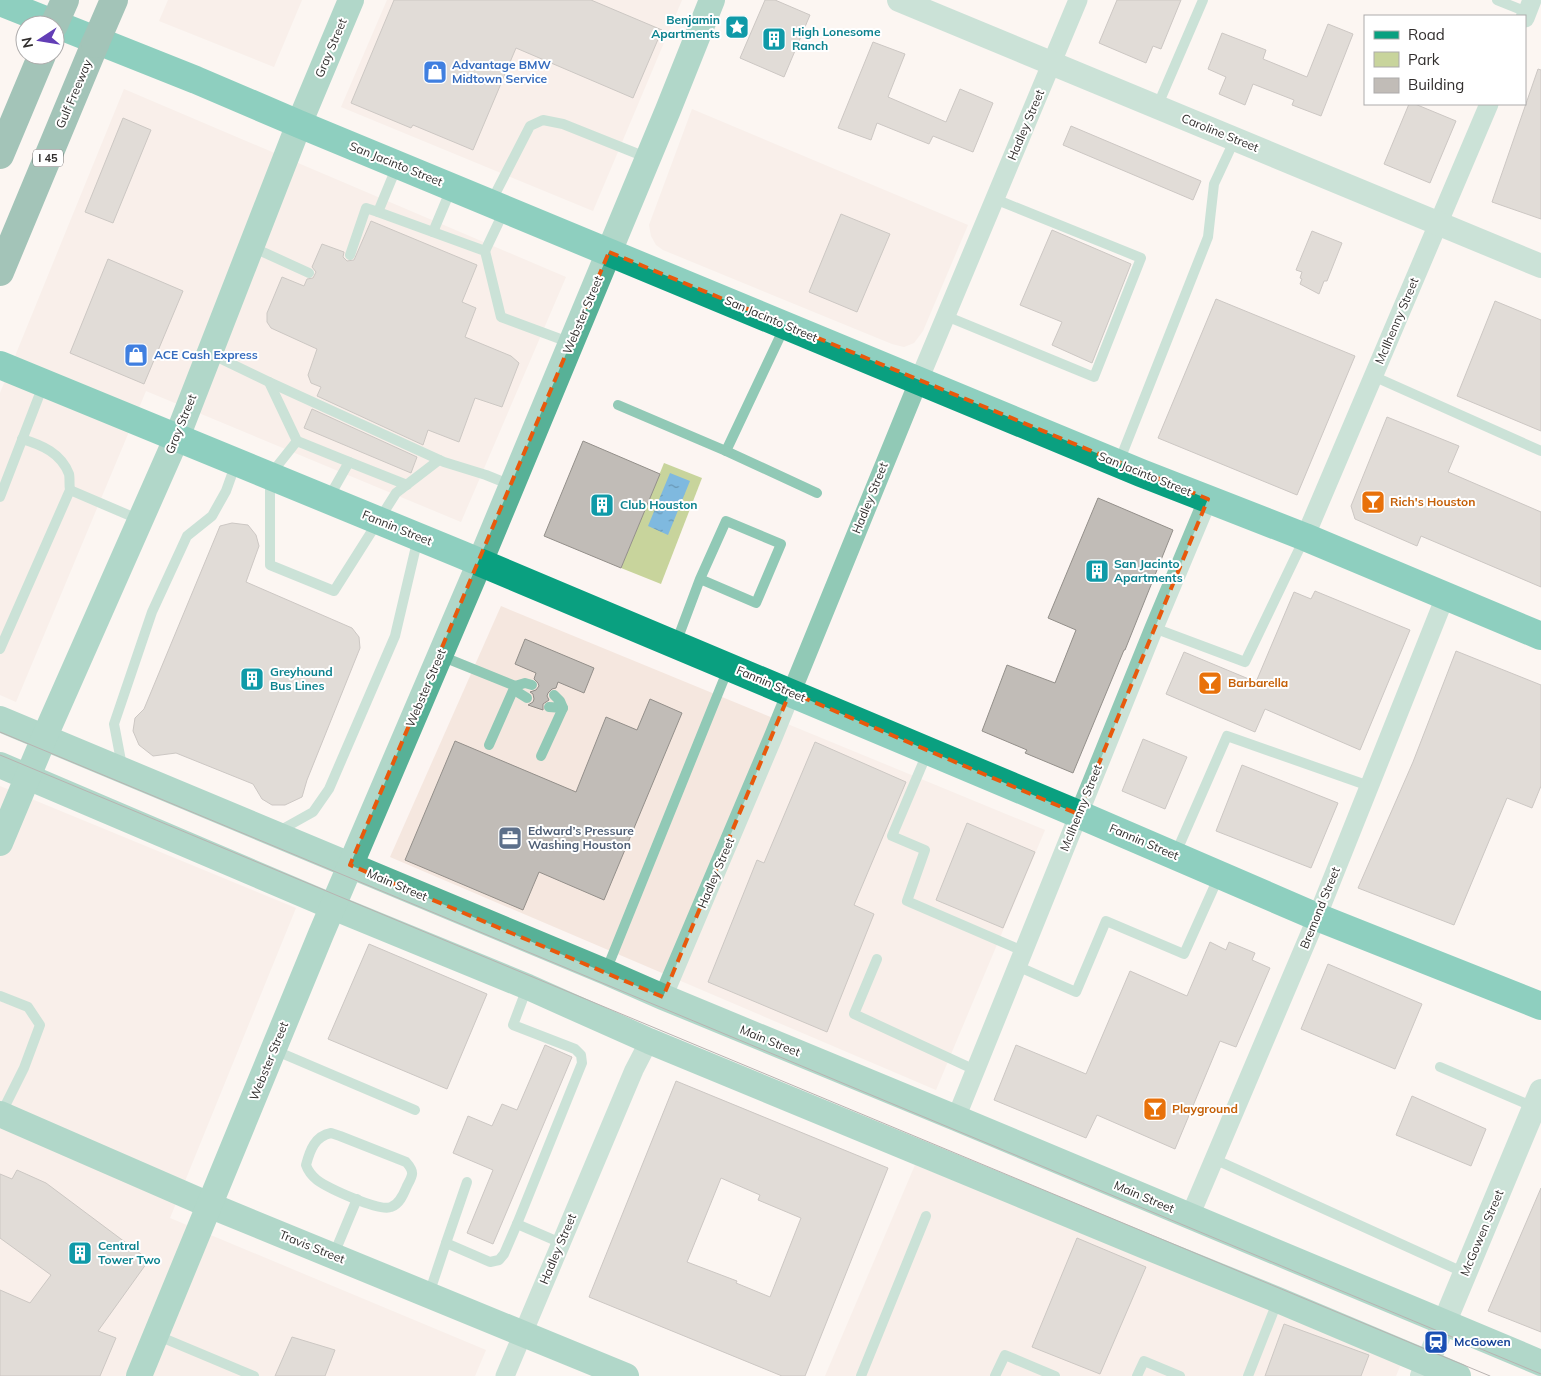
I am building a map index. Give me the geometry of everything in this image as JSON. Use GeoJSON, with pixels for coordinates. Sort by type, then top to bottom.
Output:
{"type":"FeatureCollection","features":[{"type":"Feature","properties":{"kind":"highway"},"geometry":{"type":"LineString","coordinates":[[58,15],[65,0]]}},
{"type":"Feature","properties":{"kind":"highway","name":"Gulf Freeway"},"geometry":{"type":"LineString","coordinates":[[0,272],[114,0]]}},
{"type":"Feature","properties":{"kind":"highway"},"geometry":{"type":"LineString","coordinates":[[0,155],[38,65]]}},
{"type":"Feature","properties":{"kind":"main road","name":"Gray Street"},"geometry":{"type":"LineString","coordinates":[[0,844],[44,738],[177,437],[299,124],[352,0]]}},
{"type":"Feature","properties":{"kind":"main road","name":"Webster Street"},"geometry":{"type":"LineString","coordinates":[[139,1376],[350,865],[512,486],[712,0]]}},
{"type":"Feature","properties":{"kind":"main road","name":"San Jacinto Street"},"geometry":{"type":"LineString","coordinates":[[0,2],[196,80],[397,165],[1118,463],[1305,537],[1541,636]]}},
{"type":"Feature","properties":{"kind":"main road","name":"Fannin Street"},"geometry":{"type":"LineString","coordinates":[[0,365],[676,644],[1317,917],[1541,1006]]}},
{"type":"Feature","properties":{"kind":"main road","name":"Main Street"},"geometry":{"type":"LineString","coordinates":[[0,719],[606,972],[663,998],[956,1118],[1541,1363]]}},
{"type":"Feature","properties":{"kind":"main road"},"geometry":{"type":"LineString","coordinates":[[0,765],[333,907],[528,987],[649,1041],[1278,1300],[1425,1369],[1458,1376]]}},
{"type":"Feature","properties":{"kind":"main road","name":"Travis Street"},"geometry":{"type":"LineString","coordinates":[[0,1114],[209,1205],[523,1333],[614,1374]]}},
{"type":"Feature","properties":{"kind":"street","name":"Caroline Street"},"geometry":{"type":"LineString","coordinates":[[899,0],[1541,266]]}},
{"type":"Feature","properties":{"kind":"street","name":"Hadley Street"},"geometry":{"type":"LineString","coordinates":[[663,998],[1078,0]]}},
{"type":"Feature","properties":{"kind":"street","name":"McIlhenny Street"},"geometry":{"type":"LineString","coordinates":[[1305,537],[1440,224],[1489,105]]}},
{"type":"Feature","properties":{"kind":"street","name":"McIlhenny Street"},"geometry":{"type":"LineString","coordinates":[[956,1118],[1078,814],[1208,499]]}},
{"type":"Feature","properties":{"kind":"street","name":"Bremond Street"},"geometry":{"type":"LineString","coordinates":[[1190,1216],[1317,917],[1445,597]]}},
{"type":"Feature","properties":{"kind":"street","name":"Hadley Street"},"geometry":{"type":"LineString","coordinates":[[505,1376],[634,1070],[649,1041]]}},
{"type":"Feature","properties":{"kind":"street","name":"McGowen Street"},"geometry":{"type":"LineString","coordinates":[[1425,1369],[1538,1099]]}},
{"type":"Feature","properties":{"kind":"lane"},"geometry":{"type":"LineString","coordinates":[[1156,107],[1203,0]]}},
{"type":"Feature","properties":{"kind":"lane"},"geometry":{"type":"LineString","coordinates":[[1497,0],[1528,10]]}},
{"type":"Feature","properties":{"kind":"lane"},"geometry":{"type":"LineString","coordinates":[[571,344],[501,316],[484,251],[498,206],[530,126],[543,120],[562,124],[648,158]]}},
{"type":"Feature","properties":{"kind":"lane"},"geometry":{"type":"LineString","coordinates":[[1118,463],[1208,237],[1214,184],[1235,139]]}},
{"type":"Feature","properties":{"kind":"lane"},"geometry":{"type":"LineString","coordinates":[[378,212],[397,165]]}},
{"type":"Feature","properties":{"kind":"lane"},"geometry":{"type":"LineString","coordinates":[[433,232],[451,187]]}},
{"type":"Feature","properties":{"kind":"lane"},"geometry":{"type":"LineString","coordinates":[[946,316],[1094,377],[1141,258],[995,198]]}},
{"type":"Feature","properties":{"kind":"lane"},"geometry":{"type":"LineString","coordinates":[[350,255],[366,208],[484,251]]}},
{"type":"Feature","properties":{"kind":"lane"},"geometry":{"type":"LineString","coordinates":[[251,247],[309,273]]}},
{"type":"Feature","properties":{"kind":"lane"},"geometry":{"type":"LineString","coordinates":[[726,451],[786,325]]}},
{"type":"Feature","properties":{"kind":"lane"},"geometry":{"type":"LineString","coordinates":[[210,353],[439,460],[486,475],[512,486]]}},
{"type":"Feature","properties":{"kind":"lane"},"geometry":{"type":"LineString","coordinates":[[1373,376],[1541,451]]}},
{"type":"Feature","properties":{"kind":"lane"},"geometry":{"type":"LineString","coordinates":[[0,497],[44,382]]}},
{"type":"Feature","properties":{"kind":"lane"},"geometry":{"type":"LineString","coordinates":[[269,382],[297,441],[407,485]]}},
{"type":"Feature","properties":{"kind":"lane"},"geometry":{"type":"LineString","coordinates":[[618,405],[817,492]]}},
{"type":"Feature","properties":{"kind":"lane"},"geometry":{"type":"LineString","coordinates":[[0,648],[70,490],[69,475],[57,455],[43,446],[22,439]]}},
{"type":"Feature","properties":{"kind":"lane"},"geometry":{"type":"LineString","coordinates":[[297,441],[270,475],[270,565],[334,591],[396,493],[439,460]]}},
{"type":"Feature","properties":{"kind":"lane"},"geometry":{"type":"LineString","coordinates":[[122,770],[114,724],[152,612],[187,536],[212,516],[226,491],[236,462]]}},
{"type":"Feature","properties":{"kind":"lane"},"geometry":{"type":"LineString","coordinates":[[328,499],[349,462]]}},
{"type":"Feature","properties":{"kind":"lane"},"geometry":{"type":"LineString","coordinates":[[70,490],[140,520]]}},
{"type":"Feature","properties":{"kind":"lane"},"geometry":{"type":"LineString","coordinates":[[676,644],[700,579],[726,521],[781,544],[756,603],[700,579]]}},
{"type":"Feature","properties":{"kind":"lane"},"geometry":{"type":"LineString","coordinates":[[274,834],[313,812],[330,789],[395,636],[418,537]]}},
{"type":"Feature","properties":{"kind":"lane"},"geometry":{"type":"LineString","coordinates":[[1154,628],[1245,662],[1305,537]]}},
{"type":"Feature","properties":{"kind":"lane"},"geometry":{"type":"LineString","coordinates":[[440,655],[515,686],[519,692],[528,698]]}},
{"type":"Feature","properties":{"kind":"lane"},"geometry":{"type":"LineString","coordinates":[[606,972],[729,667]]}},
{"type":"Feature","properties":{"kind":"lane"},"geometry":{"type":"LineString","coordinates":[[489,745],[515,686],[525,683],[532,685]]}},
{"type":"Feature","properties":{"kind":"lane"},"geometry":{"type":"LineString","coordinates":[[541,756],[563,708],[560,701],[554,695]]}},
{"type":"Feature","properties":{"kind":"lane"},"geometry":{"type":"LineString","coordinates":[[549,707],[563,708]]}},
{"type":"Feature","properties":{"kind":"lane"},"geometry":{"type":"LineString","coordinates":[[1175,856],[1227,736],[1369,786]]}},
{"type":"Feature","properties":{"kind":"lane"},"geometry":{"type":"LineString","coordinates":[[928,750],[892,836],[925,850],[907,901],[1020,959],[1076,992],[1106,921],[1184,954],[1219,875]]}},
{"type":"Feature","properties":{"kind":"lane"},"geometry":{"type":"LineString","coordinates":[[877,959],[854,1014],[975,1070]]}},
{"type":"Feature","properties":{"kind":"lane"},"geometry":{"type":"LineString","coordinates":[[446,1243],[490,1262],[499,1260],[504,1254],[582,1063],[581,1055],[575,1049],[514,1025],[528,987]]}},
{"type":"Feature","properties":{"kind":"lane"},"geometry":{"type":"LineString","coordinates":[[0,996],[28,1007],[40,1025],[24,1068],[0,1114]]}},
{"type":"Feature","properties":{"kind":"lane"},"geometry":{"type":"LineString","coordinates":[[273,1050],[415,1110]]}},
{"type":"Feature","properties":{"kind":"lane"},"geometry":{"type":"LineString","coordinates":[[1440,1067],[1538,1099]]}},
{"type":"Feature","properties":{"kind":"lane"},"geometry":{"type":"LineString","coordinates":[[331,1133],[340,1136],[406,1162],[412,1169],[412,1176],[402,1198],[392,1207],[383,1208],[357,1199],[318,1180],[308,1172],[306,1164],[308,1158],[316,1140],[324,1135],[331,1133]]}},
{"type":"Feature","properties":{"kind":"lane"},"geometry":{"type":"LineString","coordinates":[[1214,1159],[1465,1273]]}},
{"type":"Feature","properties":{"kind":"lane"},"geometry":{"type":"LineString","coordinates":[[429,1294],[467,1182]]}},
{"type":"Feature","properties":{"kind":"lane"},"geometry":{"type":"LineString","coordinates":[[333,1255],[357,1199]]}},
{"type":"Feature","properties":{"kind":"lane"},"geometry":{"type":"LineString","coordinates":[[861,1376],[926,1216]]}},
{"type":"Feature","properties":{"kind":"lane"},"geometry":{"type":"LineString","coordinates":[[517,1224],[561,1243]]}},
{"type":"Feature","properties":{"kind":"lane"},"geometry":{"type":"LineString","coordinates":[[1248,1376],[1278,1300]]}},
{"type":"Feature","properties":{"kind":"lane"},"geometry":{"type":"LineString","coordinates":[[156,1335],[254,1376]]}},
{"type":"Feature","properties":{"kind":"lane"},"geometry":{"type":"LineString","coordinates":[[995,1376],[1005,1355],[1055,1376]]}},
{"type":"Feature","properties":{"kind":"lane"},"geometry":{"type":"LineString","coordinates":[[1137,1376],[1144,1361],[1180,1376]]}},
{"type":"Feature","properties":{"kind":"highlighted area"},"geometry":{"type":"Polygon","coordinates":[[[609,252],[1208,499],[1078,814],[790,692],[663,997],[350,865],[609,252]]]}},
{"type":"Feature","properties":{"kind":"shaded area"},"geometry":{"type":"Polygon","coordinates":[[[168,0],[302,0],[274,67],[159,21],[168,0]]]}},
{"type":"Feature","properties":{"kind":"shaded area"},"geometry":{"type":"Polygon","coordinates":[[[387,0],[682,0],[593,211],[341,107],[387,0]]]}},
{"type":"Feature","properties":{"kind":"shaded area"},"geometry":{"type":"Polygon","coordinates":[[[124,89],[566,277],[461,522],[146,391],[16,702],[0,695],[0,393],[124,89]]]}},
{"type":"Feature","properties":{"kind":"shaded area"},"geometry":{"type":"Polygon","coordinates":[[[692,109],[968,225],[923,331],[914,343],[904,347],[892,344],[663,250],[656,245],[651,236],[649,225],[692,109]]]}},
{"type":"Feature","properties":{"kind":"shaded area"},"geometry":{"type":"Polygon","coordinates":[[[501,606],[1045,830],[936,1090],[390,857],[501,606]]]}},
{"type":"Feature","properties":{"kind":"shaded area"},"geometry":{"type":"Polygon","coordinates":[[[0,786],[296,908],[170,1218],[486,1350],[475,1376],[0,1376],[0,786]]]}},
{"type":"Feature","properties":{"kind":"shaded area"},"geometry":{"type":"Polygon","coordinates":[[[915,1165],[1403,1359],[1396,1376],[825,1376],[915,1165]]]}},
{"type":"Feature","properties":{"kind":"green space"},"geometry":{"type":"Polygon","coordinates":[[[664,463],[702,478],[661,584],[621,568],[664,463]]]}},
{"type":"Feature","properties":{"kind":"water"},"geometry":{"type":"Polygon","coordinates":[[[670,473],[690,481],[668,535],[648,526],[670,473]]]}},
{"type":"Feature","properties":{"kind":"building","name":"Advantage BMW Midtown Service"},"geometry":{"type":"Polygon","coordinates":[[[394,0],[591,0],[662,30],[633,98],[516,48],[473,150],[413,125],[411,128],[351,103],[394,0]]]}},
{"type":"Feature","properties":{"kind":"building","name":"High Lonesome Ranch"},"geometry":{"type":"Polygon","coordinates":[[[765,0],[775,0],[810,15],[784,77],[740,58],[765,0]]]}},
{"type":"Feature","properties":{"kind":"building"},"geometry":{"type":"Polygon","coordinates":[[[1117,0],[1181,0],[1161,49],[1153,46],[1146,63],[1099,43],[1117,0]]]}},
{"type":"Feature","properties":{"kind":"building"},"geometry":{"type":"Polygon","coordinates":[[[1328,24],[1353,34],[1321,116],[1292,105],[1294,100],[1253,84],[1245,105],[1219,94],[1226,77],[1208,69],[1222,33],[1266,50],[1263,59],[1307,77],[1328,24]]]}},
{"type":"Feature","properties":{"kind":"building"},"geometry":{"type":"Polygon","coordinates":[[[873,42],[905,54],[888,97],[946,122],[960,89],[993,103],[973,152],[933,136],[929,144],[877,123],[871,140],[838,128],[873,42]]]}},
{"type":"Feature","properties":{"kind":"building"},"geometry":{"type":"Polygon","coordinates":[[[1538,69],[1541,70],[1541,219],[1492,202],[1538,69]]]}},
{"type":"Feature","properties":{"kind":"building"},"geometry":{"type":"Polygon","coordinates":[[[1409,105],[1417,105],[1456,121],[1430,183],[1384,164],[1409,105]]]}},
{"type":"Feature","properties":{"kind":"building"},"geometry":{"type":"Polygon","coordinates":[[[123,118],[151,130],[113,223],[85,212],[123,118]]]}},
{"type":"Feature","properties":{"kind":"building"},"geometry":{"type":"Polygon","coordinates":[[[1071,126],[1201,181],[1193,200],[1063,145],[1071,126]]]}},
{"type":"Feature","properties":{"kind":"building"},"geometry":{"type":"Polygon","coordinates":[[[841,214],[890,234],[857,312],[809,292],[841,214]]]}},
{"type":"Feature","properties":{"kind":"building"},"geometry":{"type":"Polygon","coordinates":[[[371,221],[477,265],[462,302],[476,308],[465,337],[511,356],[519,363],[502,407],[475,398],[459,442],[428,430],[423,445],[317,396],[321,387],[311,383],[308,375],[317,349],[271,328],[267,322],[267,313],[282,277],[304,286],[307,279],[313,278],[316,272],[312,267],[322,244],[344,252],[343,257],[347,261],[354,260],[371,221]]]}},
{"type":"Feature","properties":{"kind":"building"},"geometry":{"type":"Polygon","coordinates":[[[1052,230],[1131,264],[1092,363],[1052,345],[1062,322],[1020,305],[1052,230]]]}},
{"type":"Feature","properties":{"kind":"building"},"geometry":{"type":"Polygon","coordinates":[[[1312,231],[1342,243],[1327,281],[1324,281],[1319,294],[1300,284],[1302,272],[1296,270],[1312,231]]]}},
{"type":"Feature","properties":{"kind":"building"},"geometry":{"type":"Polygon","coordinates":[[[108,259],[183,291],[144,384],[70,353],[108,259]]]}},
{"type":"Feature","properties":{"kind":"building"},"geometry":{"type":"Polygon","coordinates":[[[1216,299],[1355,356],[1297,495],[1158,438],[1216,299]]]}},
{"type":"Feature","properties":{"kind":"building"},"geometry":{"type":"Polygon","coordinates":[[[1495,301],[1541,320],[1541,431],[1457,396],[1495,301]]]}},
{"type":"Feature","properties":{"kind":"building"},"geometry":{"type":"Polygon","coordinates":[[[312,409],[417,457],[411,473],[304,428],[312,409]]]}},
{"type":"Feature","properties":{"kind":"building"},"geometry":{"type":"Polygon","coordinates":[[[1387,417],[1459,446],[1448,472],[1541,512],[1541,587],[1421,536],[1417,546],[1355,519],[1351,506],[1387,417]]]}},
{"type":"Feature","properties":{"kind":"building","name":"Club Houston"},"geometry":{"type":"Polygon","coordinates":[[[583,441],[660,474],[621,568],[544,536],[583,441]]]}},
{"type":"Feature","properties":{"kind":"building"},"geometry":{"type":"Polygon","coordinates":[[[1098,498],[1173,530],[1073,773],[1025,753],[1027,750],[982,731],[1007,665],[1055,683],[1076,630],[1048,618],[1098,498]]]}},
{"type":"Feature","properties":{"kind":"building","name":"Greyhound Bus Lines"},"geometry":{"type":"Polygon","coordinates":[[[232,523],[248,525],[256,535],[259,546],[246,582],[352,628],[359,637],[360,648],[307,780],[302,797],[285,805],[272,805],[262,799],[253,784],[176,753],[153,756],[139,745],[133,731],[135,718],[144,709],[220,526],[232,523]]]}},
{"type":"Feature","properties":{"kind":"building"},"geometry":{"type":"Polygon","coordinates":[[[1315,591],[1410,630],[1360,750],[1265,709],[1255,732],[1166,694],[1184,652],[1256,682],[1294,592],[1311,599],[1315,591]]]}},
{"type":"Feature","properties":{"kind":"building"},"geometry":{"type":"Polygon","coordinates":[[[525,639],[594,668],[584,693],[558,682],[556,688],[548,693],[549,700],[543,704],[543,710],[528,705],[534,699],[533,694],[530,692],[536,690],[539,686],[534,679],[536,673],[515,664],[525,639]]]}},
{"type":"Feature","properties":{"kind":"building"},"geometry":{"type":"Polygon","coordinates":[[[1456,651],[1541,685],[1541,786],[1532,808],[1507,798],[1454,925],[1358,888],[1413,762],[1456,651]]]}},
{"type":"Feature","properties":{"kind":"building"},"geometry":{"type":"Polygon","coordinates":[[[650,699],[682,713],[604,900],[539,872],[523,910],[405,860],[455,741],[576,792],[606,717],[637,730],[650,699]]]}},
{"type":"Feature","properties":{"kind":"building"},"geometry":{"type":"Polygon","coordinates":[[[1143,739],[1187,757],[1165,809],[1122,791],[1143,739]]]}},
{"type":"Feature","properties":{"kind":"building"},"geometry":{"type":"Polygon","coordinates":[[[815,742],[906,782],[854,905],[874,914],[827,1032],[708,982],[757,860],[764,863],[815,742]]]}},
{"type":"Feature","properties":{"kind":"building"},"geometry":{"type":"Polygon","coordinates":[[[1242,765],[1338,803],[1311,868],[1216,831],[1242,765]]]}},
{"type":"Feature","properties":{"kind":"building"},"geometry":{"type":"Polygon","coordinates":[[[967,823],[1035,852],[1003,928],[936,900],[967,823]]]}},
{"type":"Feature","properties":{"kind":"building"},"geometry":{"type":"Polygon","coordinates":[[[1210,942],[1226,950],[1229,942],[1255,953],[1252,960],[1270,968],[1236,1047],[1220,1041],[1175,1149],[1097,1115],[1086,1138],[994,1100],[1016,1045],[1086,1074],[1130,971],[1187,996],[1210,942]]]}},
{"type":"Feature","properties":{"kind":"building"},"geometry":{"type":"Polygon","coordinates":[[[369,944],[487,994],[447,1089],[328,1039],[369,944]]]}},
{"type":"Feature","properties":{"kind":"building"},"geometry":{"type":"Polygon","coordinates":[[[1328,964],[1422,1004],[1395,1069],[1301,1029],[1328,964]]]}},
{"type":"Feature","properties":{"kind":"building"},"geometry":{"type":"Polygon","coordinates":[[[545,1045],[572,1057],[493,1244],[467,1233],[493,1170],[453,1153],[468,1116],[492,1126],[502,1104],[517,1110],[545,1045]]]}},
{"type":"Feature","properties":{"kind":"building"},"geometry":{"type":"Polygon","coordinates":[[[676,1081],[888,1168],[805,1376],[782,1376],[589,1297],[676,1081]],[[721,1178],[687,1262],[737,1281],[736,1283],[770,1297],[801,1218],[758,1200],[760,1195],[721,1178]]]}},
{"type":"Feature","properties":{"kind":"building"},"geometry":{"type":"Polygon","coordinates":[[[1412,1096],[1486,1129],[1471,1166],[1396,1135],[1412,1096]]]}},
{"type":"Feature","properties":{"kind":"building"},"geometry":{"type":"Polygon","coordinates":[[[17,1170],[46,1183],[149,1260],[98,1331],[116,1338],[100,1376],[0,1376],[0,1290],[30,1303],[51,1275],[0,1238],[0,1174],[12,1179],[17,1170]]]}},
{"type":"Feature","properties":{"kind":"building"},"geometry":{"type":"Polygon","coordinates":[[[1541,1188],[1541,1332],[1488,1311],[1541,1188]]]}},
{"type":"Feature","properties":{"kind":"building"},"geometry":{"type":"Polygon","coordinates":[[[1077,1238],[1146,1267],[1100,1374],[1032,1347],[1077,1238]]]}},
{"type":"Feature","properties":{"kind":"building"},"geometry":{"type":"Polygon","coordinates":[[[1284,1324],[1369,1355],[1361,1376],[1265,1376],[1284,1324]]]}},
{"type":"Feature","properties":{"kind":"building"},"geometry":{"type":"Polygon","coordinates":[[[292,1337],[335,1350],[325,1376],[275,1376],[292,1337]]]}},
{"type":"Feature","properties":{"kind":"tram line"},"geometry":{"type":"LineString","coordinates":[[0,732],[1541,1374]]}},
{"type":"Feature","properties":{"kind":"tram line"},"geometry":{"type":"LineString","coordinates":[[0,755],[1490,1376]]}},
{"type":"Feature","properties":{"kind":"place","name":"Benjamin Apartments"},"geometry":{"type":"Point","coordinates":[737,27]}},
{"type":"Feature","properties":{"kind":"place","name":"High Lonesome Ranch"},"geometry":{"type":"Point","coordinates":[774,39]}},
{"type":"Feature","properties":{"kind":"place","name":"Advantage BMW Midtown Service"},"geometry":{"type":"Point","coordinates":[435,72]}},
{"type":"Feature","properties":{"kind":"place","name":"ACE Cash Express"},"geometry":{"type":"Point","coordinates":[136,355]}},
{"type":"Feature","properties":{"kind":"place","name":"Rich's Houston"},"geometry":{"type":"Point","coordinates":[1373,502]}},
{"type":"Feature","properties":{"kind":"place","name":"Club Houston"},"geometry":{"type":"Point","coordinates":[602,505]}},
{"type":"Feature","properties":{"kind":"place","name":"San Jacinto Apartments"},"geometry":{"type":"Point","coordinates":[1097,571]}},
{"type":"Feature","properties":{"kind":"place","name":"Greyhound Bus Lines"},"geometry":{"type":"Point","coordinates":[252,679]}},
{"type":"Feature","properties":{"kind":"place","name":"Barbarella"},"geometry":{"type":"Point","coordinates":[1210,683]}},
{"type":"Feature","properties":{"kind":"place","name":"Edward’s Pressure Washing Houston"},"geometry":{"type":"Point","coordinates":[510,838]}},
{"type":"Feature","properties":{"kind":"place","name":"Playground"},"geometry":{"type":"Point","coordinates":[1155,1109]}},
{"type":"Feature","properties":{"kind":"place","name":"Central Tower Two"},"geometry":{"type":"Point","coordinates":[80,1253]}},
{"type":"Feature","properties":{"kind":"place","name":"McGowen"},"geometry":{"type":"Point","coordinates":[1436,1342]}}]}
